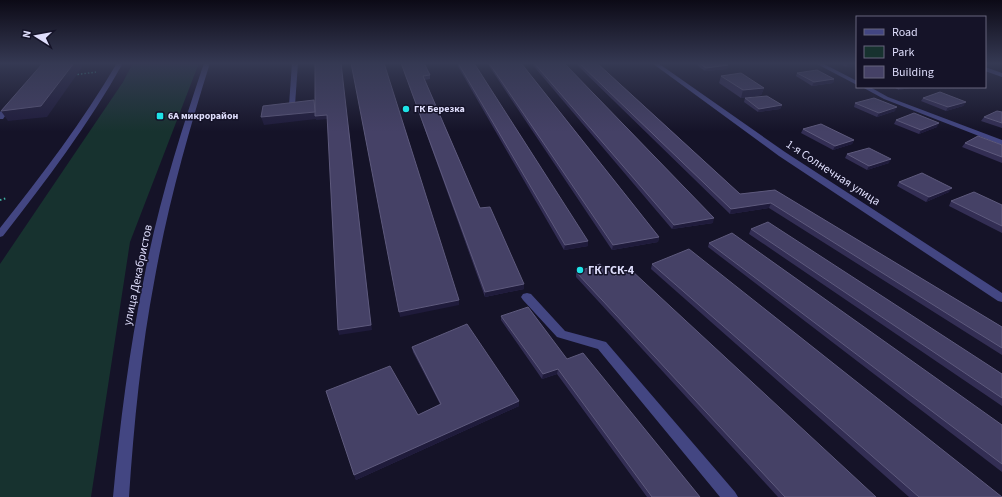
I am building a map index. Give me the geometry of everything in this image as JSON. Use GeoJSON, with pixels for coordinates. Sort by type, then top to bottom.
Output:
{"type":"FeatureCollection","features":[{"type":"Feature","properties":{"kind":"street"},"geometry":{"type":"LineString","coordinates":[[0,234],[39,184],[106,86]]}},
{"type":"Feature","properties":{"kind":"street","name":"улица Декабристов"},"geometry":{"type":"LineString","coordinates":[[121,497],[123,456],[137,343],[177,158],[190,111],[199,86]]}},
{"type":"Feature","properties":{"kind":"street"},"geometry":{"type":"LineString","coordinates":[[292,105],[293,86]]}},
{"type":"Feature","properties":{"kind":"street","name":"1-я Солнечная улица"},"geometry":{"type":"LineString","coordinates":[[687,86],[782,154],[1002,298]]}},
{"type":"Feature","properties":{"kind":"street"},"geometry":{"type":"LineString","coordinates":[[867,88],[886,98],[1002,143]]}},
{"type":"Feature","properties":{"kind":"street"},"geometry":{"type":"LineString","coordinates":[[0,117],[17,96]]}},
{"type":"Feature","properties":{"kind":"street"},"geometry":{"type":"LineString","coordinates":[[527,297],[561,334],[602,345],[730,497]]}},
{"type":"Feature","properties":{"kind":"green space"},"geometry":{"type":"Polygon","coordinates":[[[120,86],[190,86],[130,242],[91,497],[0,497],[0,264],[120,86]]]}},
{"type":"Feature","properties":{"kind":"building"},"geometry":{"type":"Polygon","coordinates":[[[23,86],[56,86],[41,106],[1,111],[23,86]]]}},
{"type":"Feature","properties":{"kind":"building"},"geometry":{"type":"Polygon","coordinates":[[[315,86],[344,86],[371,325],[338,330],[327,115],[315,116],[315,86]]]}},
{"type":"Feature","properties":{"kind":"building"},"geometry":{"type":"Polygon","coordinates":[[[355,86],[391,86],[459,300],[399,312],[355,86]]]}},
{"type":"Feature","properties":{"kind":"building"},"geometry":{"type":"Polygon","coordinates":[[[410,86],[427,86],[480,208],[490,207],[524,284],[485,292],[410,86]]]}},
{"type":"Feature","properties":{"kind":"building"},"geometry":{"type":"Polygon","coordinates":[[[472,86],[489,86],[588,241],[565,245],[472,86]]]}},
{"type":"Feature","properties":{"kind":"building"},"geometry":{"type":"Polygon","coordinates":[[[505,86],[539,86],[659,237],[613,245],[505,86]]]}},
{"type":"Feature","properties":{"kind":"building"},"geometry":{"type":"Polygon","coordinates":[[[554,86],[586,86],[714,218],[674,225],[554,86]]]}},
{"type":"Feature","properties":{"kind":"building"},"geometry":{"type":"Polygon","coordinates":[[[603,86],[622,86],[740,194],[775,190],[1002,327],[1002,348],[771,203],[731,209],[603,86]]]}},
{"type":"Feature","properties":{"kind":"building"},"geometry":{"type":"Polygon","coordinates":[[[737,86],[761,86],[764,88],[743,90],[737,86]]]}},
{"type":"Feature","properties":{"kind":"building"},"geometry":{"type":"Polygon","coordinates":[[[940,92],[966,102],[948,107],[923,98],[940,92]]]}},
{"type":"Feature","properties":{"kind":"building"},"geometry":{"type":"Polygon","coordinates":[[[767,96],[782,105],[759,109],[745,98],[767,96]]]}},
{"type":"Feature","properties":{"kind":"building"},"geometry":{"type":"Polygon","coordinates":[[[874,98],[897,107],[879,113],[855,103],[874,98]]]}},
{"type":"Feature","properties":{"kind":"building"},"geometry":{"type":"Polygon","coordinates":[[[314,100],[315,112],[261,117],[263,106],[314,100]]]}},
{"type":"Feature","properties":{"kind":"building"},"geometry":{"type":"Polygon","coordinates":[[[997,111],[1002,112],[1002,123],[984,117],[997,111]]]}},
{"type":"Feature","properties":{"kind":"building"},"geometry":{"type":"Polygon","coordinates":[[[914,113],[939,123],[921,130],[896,120],[914,113]]]}},
{"type":"Feature","properties":{"kind":"building"},"geometry":{"type":"Polygon","coordinates":[[[821,124],[854,140],[835,146],[803,129],[821,124]]]}},
{"type":"Feature","properties":{"kind":"building"},"geometry":{"type":"Polygon","coordinates":[[[978,136],[1002,145],[1002,157],[965,143],[978,136]]]}},
{"type":"Feature","properties":{"kind":"building"},"geometry":{"type":"Polygon","coordinates":[[[869,148],[891,159],[869,166],[847,154],[869,148]]]}},
{"type":"Feature","properties":{"kind":"building"},"geometry":{"type":"Polygon","coordinates":[[[922,173],[952,188],[929,197],[899,182],[922,173]]]}},
{"type":"Feature","properties":{"kind":"building"},"geometry":{"type":"Polygon","coordinates":[[[974,192],[1002,205],[1002,226],[951,201],[974,192]]]}},
{"type":"Feature","properties":{"kind":"building"},"geometry":{"type":"Polygon","coordinates":[[[768,222],[1002,374],[1002,398],[751,229],[768,222]]]}},
{"type":"Feature","properties":{"kind":"building"},"geometry":{"type":"Polygon","coordinates":[[[732,233],[1002,425],[1002,464],[709,243],[732,233]]]}},
{"type":"Feature","properties":{"kind":"building"},"geometry":{"type":"Polygon","coordinates":[[[689,249],[1002,497],[919,497],[652,264],[689,249]]]}},
{"type":"Feature","properties":{"kind":"building"},"geometry":{"type":"Polygon","coordinates":[[[600,264],[614,276],[631,270],[876,497],[785,497],[576,272],[600,264]]]}},
{"type":"Feature","properties":{"kind":"building"},"geometry":{"type":"Polygon","coordinates":[[[528,307],[567,359],[583,353],[700,497],[652,497],[558,369],[543,374],[501,316],[528,307]]]}},
{"type":"Feature","properties":{"kind":"building"},"geometry":{"type":"Polygon","coordinates":[[[467,324],[519,401],[354,475],[326,391],[390,366],[418,415],[441,404],[412,347],[467,324]]]}},
{"type":"Feature","properties":{"kind":"place","name":"ГК Березка"},"geometry":{"type":"Point","coordinates":[406,109]}},
{"type":"Feature","properties":{"kind":"place","name":"6А микрорайон"},"geometry":{"type":"Point","coordinates":[160,116]}},
{"type":"Feature","properties":{"kind":"place","name":"ГК ГСК-4"},"geometry":{"type":"Point","coordinates":[580,270]}}]}
